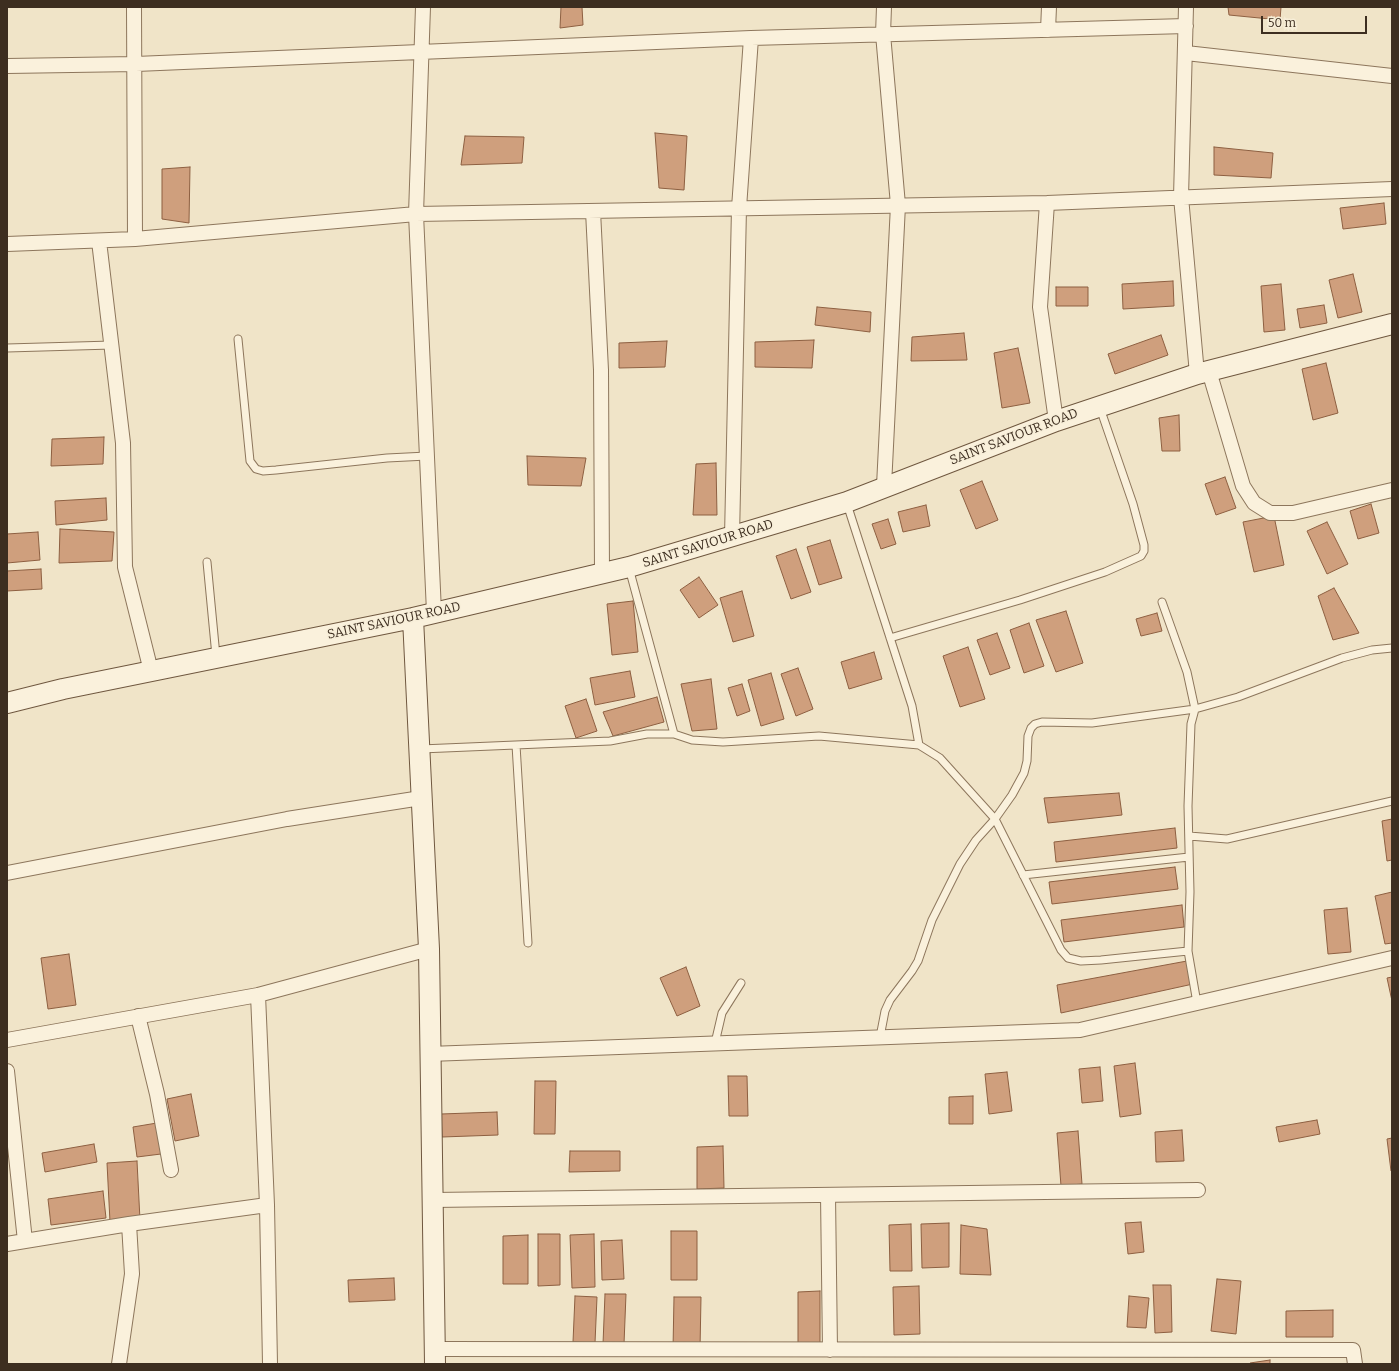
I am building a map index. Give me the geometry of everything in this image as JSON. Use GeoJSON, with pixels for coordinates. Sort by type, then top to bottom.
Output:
{"type":"FeatureCollection","features":[{"type":"Feature","properties":{"kind":"street"},"geometry":{"type":"LineString","coordinates":[[134,7],[136,64],[135,239]]}},
{"type":"Feature","properties":{"kind":"street"},"geometry":{"type":"LineString","coordinates":[[423,7],[416,214],[434,612]]}},
{"type":"Feature","properties":{"kind":"street"},"geometry":{"type":"LineString","coordinates":[[884,7],[883,34],[898,206],[884,486]]}},
{"type":"Feature","properties":{"kind":"street"},"geometry":{"type":"LineString","coordinates":[[1048,30],[1049,7]]}},
{"type":"Feature","properties":{"kind":"street"},"geometry":{"type":"LineString","coordinates":[[1186,7],[1186,53],[1181,197],[1203,373],[1243,486],[1254,503],[1270,514],[1293,512],[1392,490]]}},
{"type":"Feature","properties":{"kind":"street"},"geometry":{"type":"LineString","coordinates":[[7,66],[136,64],[751,38],[1186,26]]}},
{"type":"Feature","properties":{"kind":"street"},"geometry":{"type":"LineString","coordinates":[[732,537],[739,208],[751,38]]}},
{"type":"Feature","properties":{"kind":"street"},"geometry":{"type":"LineString","coordinates":[[1186,53],[1392,76]]}},
{"type":"Feature","properties":{"kind":"street"},"geometry":{"type":"LineString","coordinates":[[7,244],[135,239],[416,214],[1047,203],[1392,189]]}},
{"type":"Feature","properties":{"kind":"street"},"geometry":{"type":"LineString","coordinates":[[1047,203],[1040,307],[1056,421]]}},
{"type":"Feature","properties":{"kind":"street"},"geometry":{"type":"LineString","coordinates":[[593,211],[601,370],[602,573]]}},
{"type":"Feature","properties":{"kind":"street"},"geometry":{"type":"LineString","coordinates":[[100,240],[123,443],[125,567],[151,671]]}},
{"type":"Feature","properties":{"kind":"street","name":"SAINT SAVIOUR ROAD"},"geometry":{"type":"LineString","coordinates":[[7,702],[413,618],[629,567],[846,502],[884,486],[1099,406],[1203,373],[1392,324]]}},
{"type":"Feature","properties":{"kind":"street"},"geometry":{"type":"LineString","coordinates":[[413,618],[429,949],[429,1054],[435,1357],[830,1350],[1353,1350],[1355,1364]]}},
{"type":"Feature","properties":{"kind":"street"},"geometry":{"type":"LineString","coordinates":[[7,873],[287,818],[422,798]]}},
{"type":"Feature","properties":{"kind":"street"},"geometry":{"type":"LineString","coordinates":[[7,1040],[258,995],[429,949]]}},
{"type":"Feature","properties":{"kind":"street"},"geometry":{"type":"LineString","coordinates":[[429,1054],[1080,1030],[1392,958]]}},
{"type":"Feature","properties":{"kind":"street"},"geometry":{"type":"LineString","coordinates":[[258,995],[267,1205],[270,1364]]}},
{"type":"Feature","properties":{"kind":"street"},"geometry":{"type":"LineString","coordinates":[[138,1016],[157,1094],[171,1170]]}},
{"type":"Feature","properties":{"kind":"street"},"geometry":{"type":"LineString","coordinates":[[7,1071],[25,1241]]}},
{"type":"Feature","properties":{"kind":"street"},"geometry":{"type":"LineString","coordinates":[[433,1200],[1198,1190]]}},
{"type":"Feature","properties":{"kind":"street"},"geometry":{"type":"LineString","coordinates":[[828,1195],[830,1350]]}},
{"type":"Feature","properties":{"kind":"street"},"geometry":{"type":"LineString","coordinates":[[7,1244],[129,1224],[267,1205]]}},
{"type":"Feature","properties":{"kind":"street"},"geometry":{"type":"LineString","coordinates":[[119,1364],[132,1274],[129,1224]]}},
{"type":"Feature","properties":{"kind":"lane"},"geometry":{"type":"LineString","coordinates":[[238,340],[250,461],[256,469],[263,471],[387,458],[427,456]]}},
{"type":"Feature","properties":{"kind":"lane"},"geometry":{"type":"LineString","coordinates":[[7,348],[112,345]]}},
{"type":"Feature","properties":{"kind":"lane"},"geometry":{"type":"LineString","coordinates":[[890,638],[1028,597],[1105,572],[1141,556],[1144,551],[1144,545],[1133,504],[1099,406]]}},
{"type":"Feature","properties":{"kind":"lane"},"geometry":{"type":"LineString","coordinates":[[846,502],[912,706],[919,745]]}},
{"type":"Feature","properties":{"kind":"lane"},"geometry":{"type":"LineString","coordinates":[[207,562],[216,658]]}},
{"type":"Feature","properties":{"kind":"lane"},"geometry":{"type":"LineString","coordinates":[[629,567],[674,734]]}},
{"type":"Feature","properties":{"kind":"lane"},"geometry":{"type":"LineString","coordinates":[[1162,602],[1187,672],[1195,709],[1191,724],[1188,951],[1197,1003]]}},
{"type":"Feature","properties":{"kind":"lane"},"geometry":{"type":"LineString","coordinates":[[880,1037],[885,1011],[890,1000],[912,972],[918,961],[932,920],[960,864],[976,840],[1012,795],[1024,773],[1027,760],[1028,736],[1031,728],[1035,724],[1042,722],[1092,723],[1195,709],[1238,697],[1342,658],[1372,650],[1392,648]]}},
{"type":"Feature","properties":{"kind":"lane"},"geometry":{"type":"LineString","coordinates":[[419,749],[610,741],[647,734],[674,734],[692,740],[723,742],[819,736],[919,745],[940,758],[995,818],[1061,950],[1068,958],[1081,961],[1101,960],[1188,951]]}},
{"type":"Feature","properties":{"kind":"lane"},"geometry":{"type":"LineString","coordinates":[[516,745],[528,943]]}},
{"type":"Feature","properties":{"kind":"lane"},"geometry":{"type":"LineString","coordinates":[[1189,836],[1227,839],[1392,801]]}},
{"type":"Feature","properties":{"kind":"lane"},"geometry":{"type":"LineString","coordinates":[[1023,875],[1189,857]]}},
{"type":"Feature","properties":{"kind":"lane"},"geometry":{"type":"LineString","coordinates":[[715,1043],[722,1013],[741,983]]}},
{"type":"Feature","properties":{"kind":"building"},"geometry":{"type":"Polygon","coordinates":[[[561,7],[582,7],[583,25],[560,28],[561,7]]]}},
{"type":"Feature","properties":{"kind":"building"},"geometry":{"type":"Polygon","coordinates":[[[1228,7],[1281,7],[1280,20],[1229,15],[1228,7]]]}},
{"type":"Feature","properties":{"kind":"building"},"geometry":{"type":"Polygon","coordinates":[[[655,133],[687,136],[684,190],[659,188],[655,133]]]}},
{"type":"Feature","properties":{"kind":"building"},"geometry":{"type":"Polygon","coordinates":[[[465,136],[524,137],[522,163],[461,165],[465,136]]]}},
{"type":"Feature","properties":{"kind":"building"},"geometry":{"type":"Polygon","coordinates":[[[1214,147],[1273,153],[1271,178],[1214,175],[1214,147]]]}},
{"type":"Feature","properties":{"kind":"building"},"geometry":{"type":"Polygon","coordinates":[[[190,167],[189,223],[162,219],[162,169],[190,167]]]}},
{"type":"Feature","properties":{"kind":"building"},"geometry":{"type":"Polygon","coordinates":[[[1384,203],[1386,224],[1343,229],[1340,208],[1384,203]]]}},
{"type":"Feature","properties":{"kind":"building"},"geometry":{"type":"Polygon","coordinates":[[[1353,274],[1362,312],[1338,318],[1329,280],[1353,274]]]}},
{"type":"Feature","properties":{"kind":"building"},"geometry":{"type":"Polygon","coordinates":[[[1173,281],[1174,306],[1123,309],[1122,284],[1173,281]]]}},
{"type":"Feature","properties":{"kind":"building"},"geometry":{"type":"Polygon","coordinates":[[[1281,284],[1285,330],[1264,332],[1261,286],[1281,284]]]}},
{"type":"Feature","properties":{"kind":"building"},"geometry":{"type":"Polygon","coordinates":[[[1056,287],[1088,287],[1088,306],[1056,306],[1056,287]]]}},
{"type":"Feature","properties":{"kind":"building"},"geometry":{"type":"Polygon","coordinates":[[[1324,305],[1327,323],[1300,328],[1297,309],[1324,305]]]}},
{"type":"Feature","properties":{"kind":"building"},"geometry":{"type":"Polygon","coordinates":[[[817,307],[871,312],[870,332],[815,325],[817,307]]]}},
{"type":"Feature","properties":{"kind":"building"},"geometry":{"type":"Polygon","coordinates":[[[964,333],[967,360],[911,361],[912,337],[964,333]]]}},
{"type":"Feature","properties":{"kind":"building"},"geometry":{"type":"Polygon","coordinates":[[[1161,335],[1168,355],[1115,374],[1108,354],[1161,335]]]}},
{"type":"Feature","properties":{"kind":"building"},"geometry":{"type":"Polygon","coordinates":[[[814,340],[812,368],[755,367],[755,342],[814,340]]]}},
{"type":"Feature","properties":{"kind":"building"},"geometry":{"type":"Polygon","coordinates":[[[667,341],[665,367],[619,368],[619,343],[667,341]]]}},
{"type":"Feature","properties":{"kind":"building"},"geometry":{"type":"Polygon","coordinates":[[[1018,348],[1030,403],[1002,408],[994,353],[1018,348]]]}},
{"type":"Feature","properties":{"kind":"building"},"geometry":{"type":"Polygon","coordinates":[[[1326,363],[1338,413],[1313,420],[1302,369],[1326,363]]]}},
{"type":"Feature","properties":{"kind":"building"},"geometry":{"type":"Polygon","coordinates":[[[1179,415],[1180,451],[1162,451],[1159,418],[1179,415]]]}},
{"type":"Feature","properties":{"kind":"building"},"geometry":{"type":"Polygon","coordinates":[[[104,437],[103,464],[51,466],[52,439],[104,437]]]}},
{"type":"Feature","properties":{"kind":"building"},"geometry":{"type":"Polygon","coordinates":[[[527,456],[586,458],[581,486],[528,485],[527,456]]]}},
{"type":"Feature","properties":{"kind":"building"},"geometry":{"type":"Polygon","coordinates":[[[716,463],[717,515],[693,515],[696,464],[716,463]]]}},
{"type":"Feature","properties":{"kind":"building"},"geometry":{"type":"Polygon","coordinates":[[[1225,477],[1236,508],[1216,515],[1205,484],[1225,477]]]}},
{"type":"Feature","properties":{"kind":"building"},"geometry":{"type":"Polygon","coordinates":[[[982,481],[998,520],[976,529],[960,490],[982,481]]]}},
{"type":"Feature","properties":{"kind":"building"},"geometry":{"type":"Polygon","coordinates":[[[106,498],[107,520],[56,525],[55,501],[106,498]]]}},
{"type":"Feature","properties":{"kind":"building"},"geometry":{"type":"Polygon","coordinates":[[[1371,504],[1379,533],[1358,539],[1350,511],[1371,504]]]}},
{"type":"Feature","properties":{"kind":"building"},"geometry":{"type":"Polygon","coordinates":[[[926,505],[930,526],[903,532],[898,512],[926,505]]]}},
{"type":"Feature","properties":{"kind":"building"},"geometry":{"type":"Polygon","coordinates":[[[1274,516],[1284,565],[1254,572],[1243,522],[1274,516]]]}},
{"type":"Feature","properties":{"kind":"building"},"geometry":{"type":"Polygon","coordinates":[[[888,519],[896,544],[881,549],[872,524],[888,519]]]}},
{"type":"Feature","properties":{"kind":"building"},"geometry":{"type":"Polygon","coordinates":[[[1327,522],[1348,564],[1327,574],[1307,531],[1327,522]]]}},
{"type":"Feature","properties":{"kind":"building"},"geometry":{"type":"Polygon","coordinates":[[[60,529],[114,532],[112,561],[59,563],[60,529]]]}},
{"type":"Feature","properties":{"kind":"building"},"geometry":{"type":"Polygon","coordinates":[[[38,532],[40,560],[7,563],[7,534],[38,532]]]}},
{"type":"Feature","properties":{"kind":"building"},"geometry":{"type":"Polygon","coordinates":[[[830,540],[842,578],[819,585],[807,547],[830,540]]]}},
{"type":"Feature","properties":{"kind":"building"},"geometry":{"type":"Polygon","coordinates":[[[796,549],[811,592],[791,599],[776,556],[796,549]]]}},
{"type":"Feature","properties":{"kind":"building"},"geometry":{"type":"Polygon","coordinates":[[[41,569],[42,589],[7,591],[7,571],[41,569]]]}},
{"type":"Feature","properties":{"kind":"building"},"geometry":{"type":"Polygon","coordinates":[[[699,577],[718,605],[699,618],[680,590],[699,577]]]}},
{"type":"Feature","properties":{"kind":"building"},"geometry":{"type":"Polygon","coordinates":[[[1334,588],[1359,633],[1333,640],[1318,596],[1334,588]]]}},
{"type":"Feature","properties":{"kind":"building"},"geometry":{"type":"Polygon","coordinates":[[[742,591],[754,636],[733,642],[720,598],[742,591]]]}},
{"type":"Feature","properties":{"kind":"building"},"geometry":{"type":"Polygon","coordinates":[[[633,601],[638,652],[612,655],[607,604],[633,601]]]}},
{"type":"Feature","properties":{"kind":"building"},"geometry":{"type":"Polygon","coordinates":[[[1066,611],[1083,663],[1056,672],[1036,620],[1066,611]]]}},
{"type":"Feature","properties":{"kind":"building"},"geometry":{"type":"Polygon","coordinates":[[[1157,613],[1162,631],[1141,636],[1136,619],[1157,613]]]}},
{"type":"Feature","properties":{"kind":"building"},"geometry":{"type":"Polygon","coordinates":[[[1029,623],[1044,666],[1024,673],[1010,630],[1029,623]]]}},
{"type":"Feature","properties":{"kind":"building"},"geometry":{"type":"Polygon","coordinates":[[[997,633],[1010,668],[990,675],[977,640],[997,633]]]}},
{"type":"Feature","properties":{"kind":"building"},"geometry":{"type":"Polygon","coordinates":[[[968,647],[985,699],[960,707],[943,656],[968,647]]]}},
{"type":"Feature","properties":{"kind":"building"},"geometry":{"type":"Polygon","coordinates":[[[874,652],[882,679],[849,689],[841,662],[874,652]]]}},
{"type":"Feature","properties":{"kind":"building"},"geometry":{"type":"Polygon","coordinates":[[[798,668],[813,709],[796,716],[781,674],[798,668]]]}},
{"type":"Feature","properties":{"kind":"building"},"geometry":{"type":"Polygon","coordinates":[[[630,671],[635,697],[595,705],[590,678],[630,671]]]}},
{"type":"Feature","properties":{"kind":"building"},"geometry":{"type":"Polygon","coordinates":[[[771,673],[784,719],[761,726],[748,680],[771,673]]]}},
{"type":"Feature","properties":{"kind":"building"},"geometry":{"type":"Polygon","coordinates":[[[711,679],[717,729],[692,731],[681,684],[711,679]]]}},
{"type":"Feature","properties":{"kind":"building"},"geometry":{"type":"Polygon","coordinates":[[[742,684],[750,711],[737,716],[728,688],[742,684]]]}},
{"type":"Feature","properties":{"kind":"building"},"geometry":{"type":"Polygon","coordinates":[[[657,697],[664,722],[613,736],[603,712],[657,697]]]}},
{"type":"Feature","properties":{"kind":"building"},"geometry":{"type":"Polygon","coordinates":[[[586,699],[597,731],[576,738],[565,706],[586,699]]]}},
{"type":"Feature","properties":{"kind":"building"},"geometry":{"type":"Polygon","coordinates":[[[1119,793],[1122,815],[1048,823],[1044,798],[1119,793]]]}},
{"type":"Feature","properties":{"kind":"building"},"geometry":{"type":"Polygon","coordinates":[[[1392,819],[1392,860],[1387,861],[1382,821],[1392,819]]]}},
{"type":"Feature","properties":{"kind":"building"},"geometry":{"type":"Polygon","coordinates":[[[1175,828],[1177,848],[1056,862],[1054,842],[1175,828]]]}},
{"type":"Feature","properties":{"kind":"building"},"geometry":{"type":"Polygon","coordinates":[[[1175,867],[1178,889],[1052,904],[1049,882],[1175,867]]]}},
{"type":"Feature","properties":{"kind":"building"},"geometry":{"type":"Polygon","coordinates":[[[1392,892],[1392,943],[1385,944],[1375,896],[1392,892]]]}},
{"type":"Feature","properties":{"kind":"building"},"geometry":{"type":"Polygon","coordinates":[[[1182,905],[1184,927],[1064,942],[1061,920],[1182,905]]]}},
{"type":"Feature","properties":{"kind":"building"},"geometry":{"type":"Polygon","coordinates":[[[1347,908],[1351,952],[1328,954],[1324,910],[1347,908]]]}},
{"type":"Feature","properties":{"kind":"building"},"geometry":{"type":"Polygon","coordinates":[[[69,954],[76,1005],[48,1009],[41,958],[69,954]]]}},
{"type":"Feature","properties":{"kind":"building"},"geometry":{"type":"Polygon","coordinates":[[[1187,961],[1193,984],[1061,1013],[1057,985],[1187,961]]]}},
{"type":"Feature","properties":{"kind":"building"},"geometry":{"type":"Polygon","coordinates":[[[686,967],[700,1006],[677,1016],[660,978],[686,967]]]}},
{"type":"Feature","properties":{"kind":"building"},"geometry":{"type":"Polygon","coordinates":[[[1392,977],[1392,1001],[1387,978],[1392,977]]]}},
{"type":"Feature","properties":{"kind":"building"},"geometry":{"type":"Polygon","coordinates":[[[1135,1063],[1141,1114],[1120,1117],[1114,1066],[1135,1063]]]}},
{"type":"Feature","properties":{"kind":"building"},"geometry":{"type":"Polygon","coordinates":[[[1100,1067],[1103,1101],[1082,1103],[1079,1069],[1100,1067]]]}},
{"type":"Feature","properties":{"kind":"building"},"geometry":{"type":"Polygon","coordinates":[[[1007,1072],[1012,1111],[989,1114],[985,1074],[1007,1072]]]}},
{"type":"Feature","properties":{"kind":"building"},"geometry":{"type":"Polygon","coordinates":[[[728,1076],[747,1076],[748,1116],[729,1116],[728,1076]]]}},
{"type":"Feature","properties":{"kind":"building"},"geometry":{"type":"Polygon","coordinates":[[[535,1081],[556,1081],[555,1134],[534,1134],[535,1081]]]}},
{"type":"Feature","properties":{"kind":"building"},"geometry":{"type":"Polygon","coordinates":[[[191,1094],[199,1136],[175,1141],[167,1099],[191,1094]]]}},
{"type":"Feature","properties":{"kind":"building"},"geometry":{"type":"Polygon","coordinates":[[[973,1096],[973,1124],[949,1124],[949,1097],[973,1096]]]}},
{"type":"Feature","properties":{"kind":"building"},"geometry":{"type":"Polygon","coordinates":[[[497,1112],[498,1135],[442,1137],[441,1114],[497,1112]]]}},
{"type":"Feature","properties":{"kind":"building"},"geometry":{"type":"Polygon","coordinates":[[[1317,1120],[1320,1134],[1279,1142],[1276,1127],[1317,1120]]]}},
{"type":"Feature","properties":{"kind":"building"},"geometry":{"type":"Polygon","coordinates":[[[157,1123],[161,1154],[137,1157],[133,1127],[157,1123]]]}},
{"type":"Feature","properties":{"kind":"building"},"geometry":{"type":"Polygon","coordinates":[[[1182,1130],[1184,1161],[1156,1162],[1155,1132],[1182,1130]]]}},
{"type":"Feature","properties":{"kind":"building"},"geometry":{"type":"Polygon","coordinates":[[[1078,1131],[1082,1184],[1061,1186],[1057,1133],[1078,1131]]]}},
{"type":"Feature","properties":{"kind":"building"},"geometry":{"type":"Polygon","coordinates":[[[1392,1138],[1392,1171],[1391,1171],[1387,1139],[1392,1138]]]}},
{"type":"Feature","properties":{"kind":"building"},"geometry":{"type":"Polygon","coordinates":[[[94,1144],[97,1162],[45,1172],[42,1153],[94,1144]]]}},
{"type":"Feature","properties":{"kind":"building"},"geometry":{"type":"Polygon","coordinates":[[[723,1146],[724,1188],[697,1189],[697,1147],[723,1146]]]}},
{"type":"Feature","properties":{"kind":"building"},"geometry":{"type":"Polygon","coordinates":[[[570,1151],[620,1151],[620,1171],[569,1172],[570,1151]]]}},
{"type":"Feature","properties":{"kind":"building"},"geometry":{"type":"Polygon","coordinates":[[[137,1161],[140,1220],[110,1222],[107,1163],[137,1161]]]}},
{"type":"Feature","properties":{"kind":"building"},"geometry":{"type":"Polygon","coordinates":[[[103,1191],[106,1218],[51,1225],[48,1199],[103,1191]]]}},
{"type":"Feature","properties":{"kind":"building"},"geometry":{"type":"Polygon","coordinates":[[[1141,1222],[1144,1252],[1128,1254],[1125,1223],[1141,1222]]]}},
{"type":"Feature","properties":{"kind":"building"},"geometry":{"type":"Polygon","coordinates":[[[949,1223],[949,1267],[922,1268],[921,1224],[949,1223]]]}},
{"type":"Feature","properties":{"kind":"building"},"geometry":{"type":"Polygon","coordinates":[[[911,1224],[912,1271],[890,1271],[889,1225],[911,1224]]]}},
{"type":"Feature","properties":{"kind":"building"},"geometry":{"type":"Polygon","coordinates":[[[961,1225],[987,1229],[991,1275],[960,1274],[961,1225]]]}},
{"type":"Feature","properties":{"kind":"building"},"geometry":{"type":"Polygon","coordinates":[[[671,1231],[697,1231],[697,1280],[671,1280],[671,1231]]]}},
{"type":"Feature","properties":{"kind":"building"},"geometry":{"type":"Polygon","coordinates":[[[538,1234],[560,1234],[560,1285],[538,1286],[538,1234]]]}},
{"type":"Feature","properties":{"kind":"building"},"geometry":{"type":"Polygon","coordinates":[[[594,1234],[595,1287],[572,1288],[570,1235],[594,1234]]]}},
{"type":"Feature","properties":{"kind":"building"},"geometry":{"type":"Polygon","coordinates":[[[528,1235],[528,1284],[503,1284],[503,1236],[528,1235]]]}},
{"type":"Feature","properties":{"kind":"building"},"geometry":{"type":"Polygon","coordinates":[[[622,1240],[624,1279],[602,1280],[601,1241],[622,1240]]]}},
{"type":"Feature","properties":{"kind":"building"},"geometry":{"type":"Polygon","coordinates":[[[394,1278],[395,1300],[349,1302],[348,1280],[394,1278]]]}},
{"type":"Feature","properties":{"kind":"building"},"geometry":{"type":"Polygon","coordinates":[[[1217,1279],[1241,1281],[1236,1334],[1211,1331],[1217,1279]]]}},
{"type":"Feature","properties":{"kind":"building"},"geometry":{"type":"Polygon","coordinates":[[[1153,1285],[1171,1285],[1172,1332],[1155,1333],[1153,1285]]]}},
{"type":"Feature","properties":{"kind":"building"},"geometry":{"type":"Polygon","coordinates":[[[919,1286],[920,1334],[894,1335],[893,1287],[919,1286]]]}},
{"type":"Feature","properties":{"kind":"building"},"geometry":{"type":"Polygon","coordinates":[[[820,1291],[820,1343],[798,1343],[798,1292],[820,1291]]]}},
{"type":"Feature","properties":{"kind":"building"},"geometry":{"type":"Polygon","coordinates":[[[605,1294],[626,1294],[624,1344],[603,1344],[605,1294]]]}},
{"type":"Feature","properties":{"kind":"building"},"geometry":{"type":"Polygon","coordinates":[[[575,1296],[597,1297],[595,1343],[573,1342],[575,1296]]]}},
{"type":"Feature","properties":{"kind":"building"},"geometry":{"type":"Polygon","coordinates":[[[1129,1296],[1149,1298],[1146,1328],[1127,1327],[1129,1296]]]}},
{"type":"Feature","properties":{"kind":"building"},"geometry":{"type":"Polygon","coordinates":[[[674,1297],[701,1297],[700,1349],[673,1349],[674,1297]]]}},
{"type":"Feature","properties":{"kind":"building"},"geometry":{"type":"Polygon","coordinates":[[[1333,1310],[1333,1337],[1286,1337],[1286,1311],[1333,1310]]]}},
{"type":"Feature","properties":{"kind":"building"},"geometry":{"type":"Polygon","coordinates":[[[1270,1360],[1270,1364],[1250,1363],[1270,1360]]]}}]}
